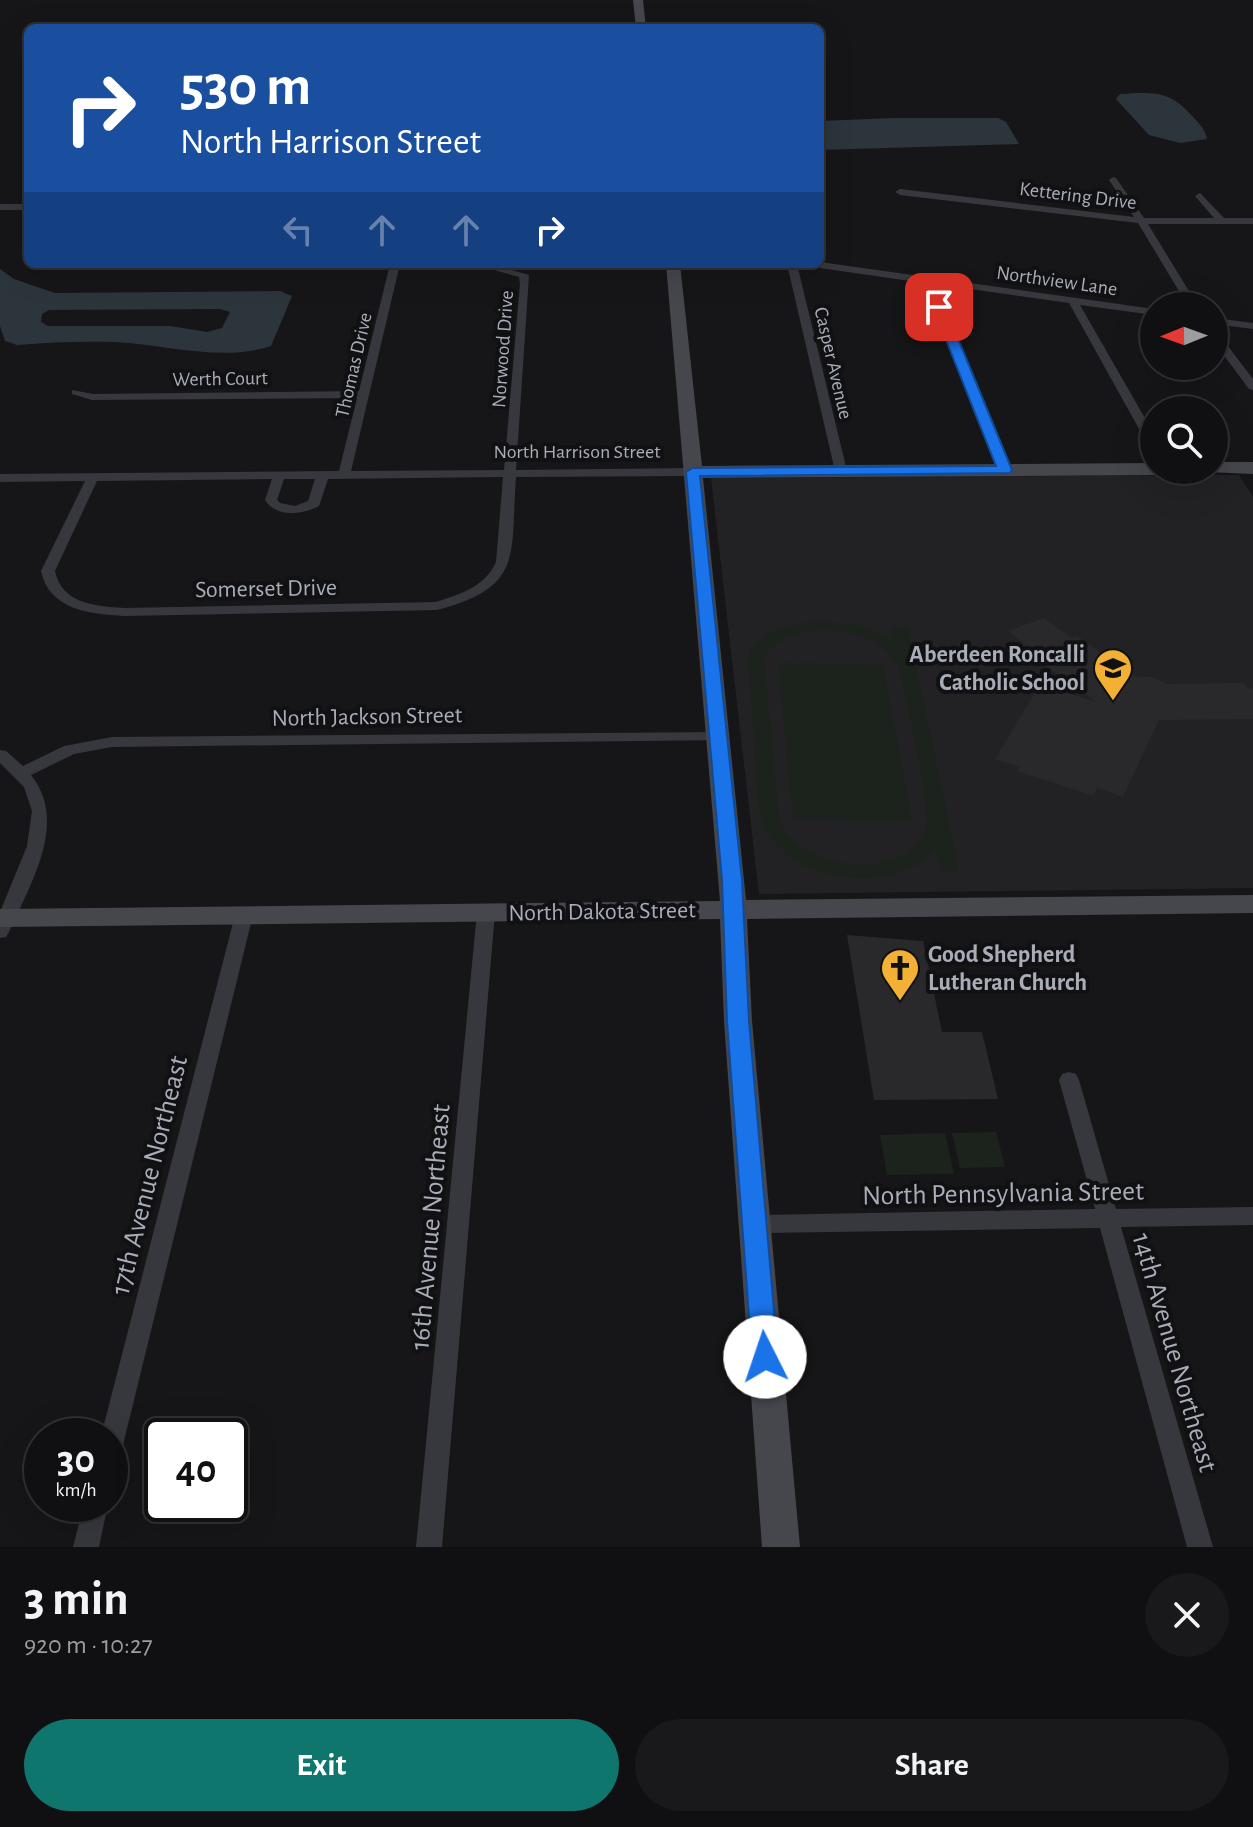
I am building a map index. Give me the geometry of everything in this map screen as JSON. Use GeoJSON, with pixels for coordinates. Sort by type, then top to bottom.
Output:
{"type":"FeatureCollection","features":[{"type":"Feature","properties":{"kind":"street"},"geometry":{"type":"LineString","coordinates":[[638,0],[641,24]]}},
{"type":"Feature","properties":{"kind":"street"},"geometry":{"type":"LineString","coordinates":[[1113,180],[1143,221],[1185,292]]}},
{"type":"Feature","properties":{"kind":"street","name":"Kettering Drive"},"geometry":{"type":"LineString","coordinates":[[900,192],[1143,221],[1253,221]]}},
{"type":"Feature","properties":{"kind":"street"},"geometry":{"type":"LineString","coordinates":[[1200,196],[1221,221]]}},
{"type":"Feature","properties":{"kind":"street"},"geometry":{"type":"LineString","coordinates":[[0,207],[24,207]]}},
{"type":"Feature","properties":{"kind":"street","name":"Northview Lane"},"geometry":{"type":"LineString","coordinates":[[824,266],[1140,310]]}},
{"type":"Feature","properties":{"kind":"street","name":"Thomas Drive"},"geometry":{"type":"LineString","coordinates":[[344,475],[394,268]]}},
{"type":"Feature","properties":{"kind":"street","name":"Norwood Drive"},"geometry":{"type":"LineString","coordinates":[[500,268],[521,272],[525,284],[510,474]]}},
{"type":"Feature","properties":{"kind":"street"},"geometry":{"type":"LineString","coordinates":[[673,268],[720,737],[781,1547]]}},
{"type":"Feature","properties":{"kind":"street","name":"Casper Avenue"},"geometry":{"type":"LineString","coordinates":[[793,268],[841,471]]}},
{"type":"Feature","properties":{"kind":"street"},"geometry":{"type":"LineString","coordinates":[[928,280],[1005,470]]}},
{"type":"Feature","properties":{"kind":"street"},"geometry":{"type":"LineString","coordinates":[[1072,299],[1140,420]]}},
{"type":"Feature","properties":{"kind":"street"},"geometry":{"type":"LineString","coordinates":[[1228,323],[1253,326]]}},
{"type":"Feature","properties":{"kind":"street"},"geometry":{"type":"LineString","coordinates":[[1228,354],[1253,387]]}},
{"type":"Feature","properties":{"kind":"street","name":"Werth Court"},"geometry":{"type":"LineString","coordinates":[[76,392],[92,397],[365,394]]}},
{"type":"Feature","properties":{"kind":"street"},"geometry":{"type":"LineString","coordinates":[[1228,468],[1253,468]]}},
{"type":"Feature","properties":{"kind":"street","name":"North Harrison Street"},"geometry":{"type":"LineString","coordinates":[[0,478],[1140,469]]}},
{"type":"Feature","properties":{"kind":"street","name":"Somerset Drive"},"geometry":{"type":"LineString","coordinates":[[93,477],[51,562],[49,580],[58,594],[75,604],[124,612],[422,608],[464,599],[497,575],[503,562],[510,474]]}},
{"type":"Feature","properties":{"kind":"street"},"geometry":{"type":"LineString","coordinates":[[279,476],[271,500],[275,506],[285,510],[301,509],[314,503],[323,475]]}},
{"type":"Feature","properties":{"kind":"street","name":"North Jackson Street"},"geometry":{"type":"LineString","coordinates":[[21,773],[70,750],[112,742],[720,737]]}},
{"type":"Feature","properties":{"kind":"street"},"geometry":{"type":"LineString","coordinates":[[0,755],[21,773],[38,798],[41,815],[35,845],[2,923]]}},
{"type":"Feature","properties":{"kind":"street","name":"North Dakota Street"},"geometry":{"type":"LineString","coordinates":[[2,923],[244,915],[1253,904]]}},
{"type":"Feature","properties":{"kind":"street","name":"16th Avenue Northeast"},"geometry":{"type":"LineString","coordinates":[[429,1547],[486,912]]}},
{"type":"Feature","properties":{"kind":"street","name":"17th Avenue Northeast"},"geometry":{"type":"LineString","coordinates":[[118,1418],[244,915]]}},
{"type":"Feature","properties":{"kind":"street","name":"14th Avenue Northeast"},"geometry":{"type":"LineString","coordinates":[[1069,1080],[1200,1547]]}},
{"type":"Feature","properties":{"kind":"street","name":"North Pennsylvania Street"},"geometry":{"type":"LineString","coordinates":[[755,1224],[1253,1216]]}},
{"type":"Feature","properties":{"kind":"street"},"geometry":{"type":"LineString","coordinates":[[86,1547],[92,1522]]}},
{"type":"Feature","properties":{"kind":"shaded area"},"geometry":{"type":"Polygon","coordinates":[[[1152,93],[1177,102],[1204,130],[1207,139],[1180,143],[1149,135],[1116,99],[1120,94],[1152,93]]]}},
{"type":"Feature","properties":{"kind":"shaded area"},"geometry":{"type":"Polygon","coordinates":[[[998,118],[1006,122],[1019,144],[824,150],[824,121],[998,118]]]}},
{"type":"Feature","properties":{"kind":"shaded area"},"geometry":{"type":"Polygon","coordinates":[[[0,269],[14,279],[55,293],[280,291],[292,296],[271,346],[233,353],[116,342],[17,345],[5,341],[0,326],[0,269]],[[220,309],[49,310],[42,314],[41,322],[48,326],[170,326],[207,332],[222,328],[230,312],[220,309]]]}},
{"type":"Feature","properties":{"kind":"shaded area"},"geometry":{"type":"Polygon","coordinates":[[[1228,475],[1239,475],[1253,497],[1253,888],[759,894],[711,478],[1140,476],[1140,484],[1228,484],[1228,475]]]}},
{"type":"Feature","properties":{"kind":"shaded area"},"geometry":{"type":"Polygon","coordinates":[[[815,622],[862,626],[893,640],[891,627],[908,627],[959,871],[941,871],[935,849],[916,865],[891,875],[864,878],[835,875],[809,867],[786,853],[768,834],[759,810],[748,658],[760,639],[769,633],[791,625],[815,622]],[[823,631],[790,636],[772,648],[764,660],[779,820],[790,837],[807,850],[850,864],[874,864],[895,858],[913,847],[925,830],[925,800],[917,750],[898,666],[890,655],[871,640],[860,636],[823,631]]]}},
{"type":"Feature","properties":{"kind":"shaded area"},"geometry":{"type":"Polygon","coordinates":[[[778,663],[883,664],[912,819],[793,818],[778,663]]]}},
{"type":"Feature","properties":{"kind":"shaded area"},"geometry":{"type":"Polygon","coordinates":[[[996,1132],[1005,1167],[960,1168],[952,1133],[996,1132]]]}},
{"type":"Feature","properties":{"kind":"shaded area"},"geometry":{"type":"Polygon","coordinates":[[[945,1133],[954,1174],[887,1175],[880,1135],[945,1133]]]}},
{"type":"Feature","properties":{"kind":"building"},"geometry":{"type":"Polygon","coordinates":[[[1044,618],[1072,638],[1077,636],[1133,676],[1152,677],[1167,684],[1245,683],[1247,689],[1253,688],[1253,719],[1159,720],[1123,797],[1097,788],[1094,796],[1017,771],[1020,767],[995,759],[1040,684],[1096,702],[1020,646],[1025,644],[1008,631],[1044,618]]]}},
{"type":"Feature","properties":{"kind":"building","name":"Good Shepherd Lutheran Church"},"geometry":{"type":"Polygon","coordinates":[[[847,935],[923,941],[942,1032],[982,1032],[998,1099],[874,1100],[847,935]]]}},
{"type":"Feature","properties":{"kind":"place","name":"Aberdeen Roncalli Catholic School"},"geometry":{"type":"Point","coordinates":[1113,702]}},
{"type":"Feature","properties":{"kind":"place","name":"Good Shepherd Lutheran Church"},"geometry":{"type":"Point","coordinates":[900,1002]}},
{"type":"Feature","properties":{"kind":"route"},"geometry":{"type":"LineString","coordinates":[[765,1357],[738,1021],[732,880],[693,472],[1005,470],[939,307]]}}]}
